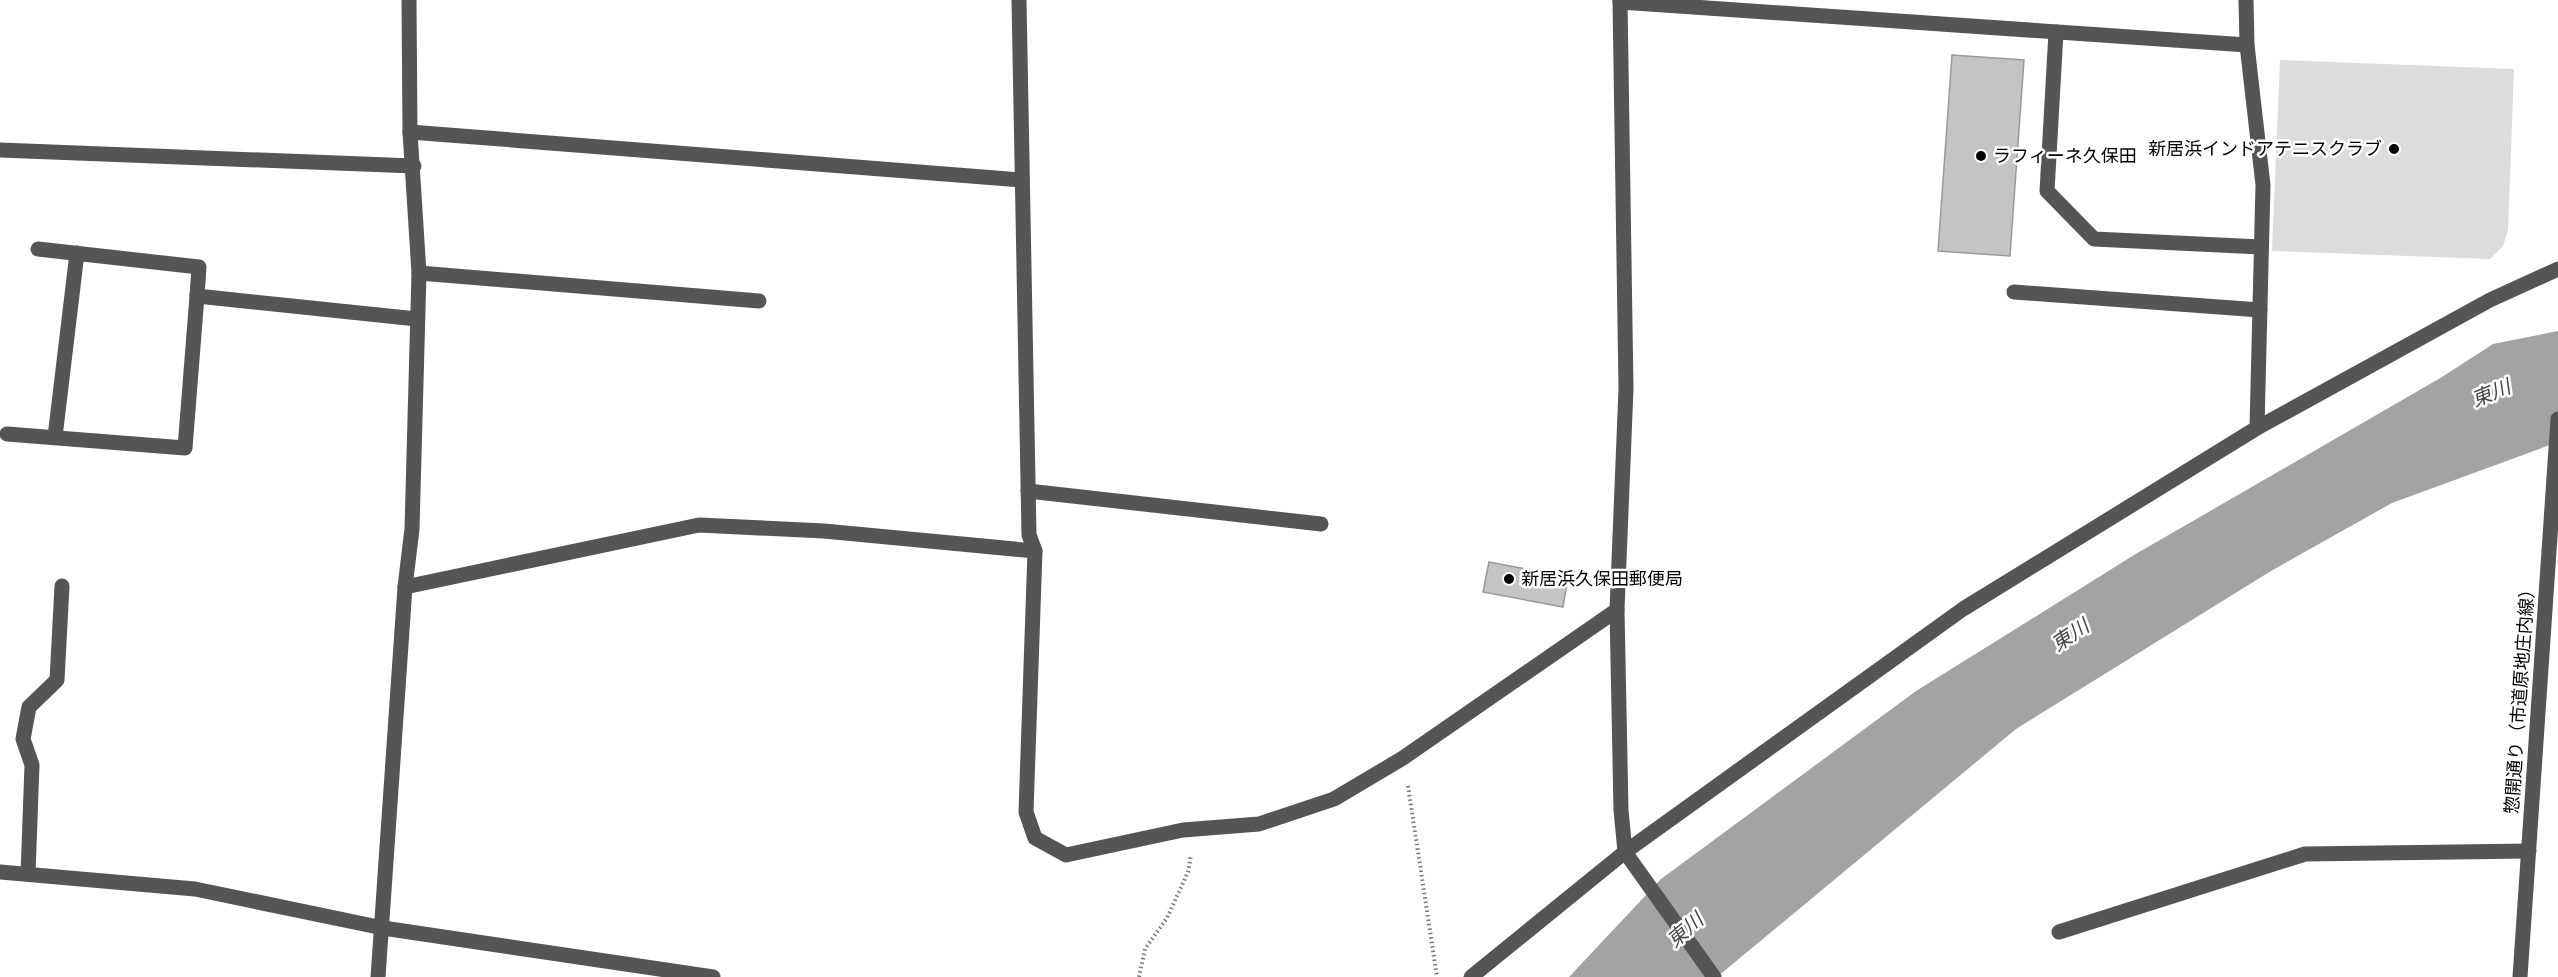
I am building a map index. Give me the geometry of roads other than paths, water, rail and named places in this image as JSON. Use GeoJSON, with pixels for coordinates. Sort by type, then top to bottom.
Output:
{"type":"FeatureCollection","features":[{"type":"Feature","properties":{"kind":"street"},"geometry":{"type":"LineString","coordinates":[[378,977],[405,587],[412,529],[419,273],[414,166],[410,132],[409,0]]}},
{"type":"Feature","properties":{"kind":"street"},"geometry":{"type":"LineString","coordinates":[[1018,0],[1029,535],[1035,551],[1026,812],[1035,838],[1066,855],[1197,829],[1259,824],[1334,799],[1403,758],[1617,610]]}},
{"type":"Feature","properties":{"kind":"street"},"geometry":{"type":"LineString","coordinates":[[2247,0],[2247,45],[2263,185],[2257,428]]}},
{"type":"Feature","properties":{"kind":"street"},"geometry":{"type":"LineString","coordinates":[[1714,977],[1625,852],[1621,810],[1617,610],[1626,389],[1620,1],[2247,45]]}},
{"type":"Feature","properties":{"kind":"street"},"geometry":{"type":"LineString","coordinates":[[2056,32],[2047,191],[2094,239],[2261,247]]}},
{"type":"Feature","properties":{"kind":"street"},"geometry":{"type":"LineString","coordinates":[[410,132],[1022,180]]}},
{"type":"Feature","properties":{"kind":"street"},"geometry":{"type":"LineString","coordinates":[[0,150],[414,166]]}},
{"type":"Feature","properties":{"kind":"street"},"geometry":{"type":"LineString","coordinates":[[7,434],[184,448],[199,267],[38,249]]}},
{"type":"Feature","properties":{"kind":"street"},"geometry":{"type":"LineString","coordinates":[[55,437],[77,253]]}},
{"type":"Feature","properties":{"kind":"street"},"geometry":{"type":"LineString","coordinates":[[1471,977],[1625,852],[1963,609],[2257,428],[2490,300],[2558,269]]}},
{"type":"Feature","properties":{"kind":"street"},"geometry":{"type":"LineString","coordinates":[[419,273],[759,301]]}},
{"type":"Feature","properties":{"kind":"street"},"geometry":{"type":"LineString","coordinates":[[2014,292],[2260,310]]}},
{"type":"Feature","properties":{"kind":"street"},"geometry":{"type":"LineString","coordinates":[[197,296],[417,319]]}},
{"type":"Feature","properties":{"kind":"street","name":"惣開通り（市道原地庄内線）"},"geometry":{"type":"LineString","coordinates":[[2520,977],[2558,419]]}},
{"type":"Feature","properties":{"kind":"street"},"geometry":{"type":"LineString","coordinates":[[1028,491],[1321,524]]}},
{"type":"Feature","properties":{"kind":"street"},"geometry":{"type":"LineString","coordinates":[[405,587],[699,525],[824,531],[1035,551]]}},
{"type":"Feature","properties":{"kind":"street"},"geometry":{"type":"LineString","coordinates":[[28,874],[32,765],[23,739],[29,707],[57,681],[62,586]]}},
{"type":"Feature","properties":{"kind":"street"},"geometry":{"type":"LineString","coordinates":[[2059,932],[2305,854],[2529,851]]}},
{"type":"Feature","properties":{"kind":"street"},"geometry":{"type":"LineString","coordinates":[[0,872],[195,889],[383,928],[713,977]]}},
{"type":"Feature","properties":{"kind":"water","name":"東川"},"geometry":{"type":"Polygon","coordinates":[[[2558,331],[2558,442],[2392,503],[2271,571],[2016,729],[1717,977],[1569,977],[1661,879],[1916,691],[2134,555],[2442,377],[2493,344],[2558,331]]]}},
{"type":"Feature","properties":{"kind":"place","name":"新居浜インドアテニスクラブ"},"geometry":{"type":"Point","coordinates":[2394,149]}},
{"type":"Feature","properties":{"kind":"place","name":"ラフィーネ久保田"},"geometry":{"type":"Point","coordinates":[1981,156]}},
{"type":"Feature","properties":{"kind":"place","name":"新居浜久保田郵便局"},"geometry":{"type":"Point","coordinates":[1509,579]}}]}
